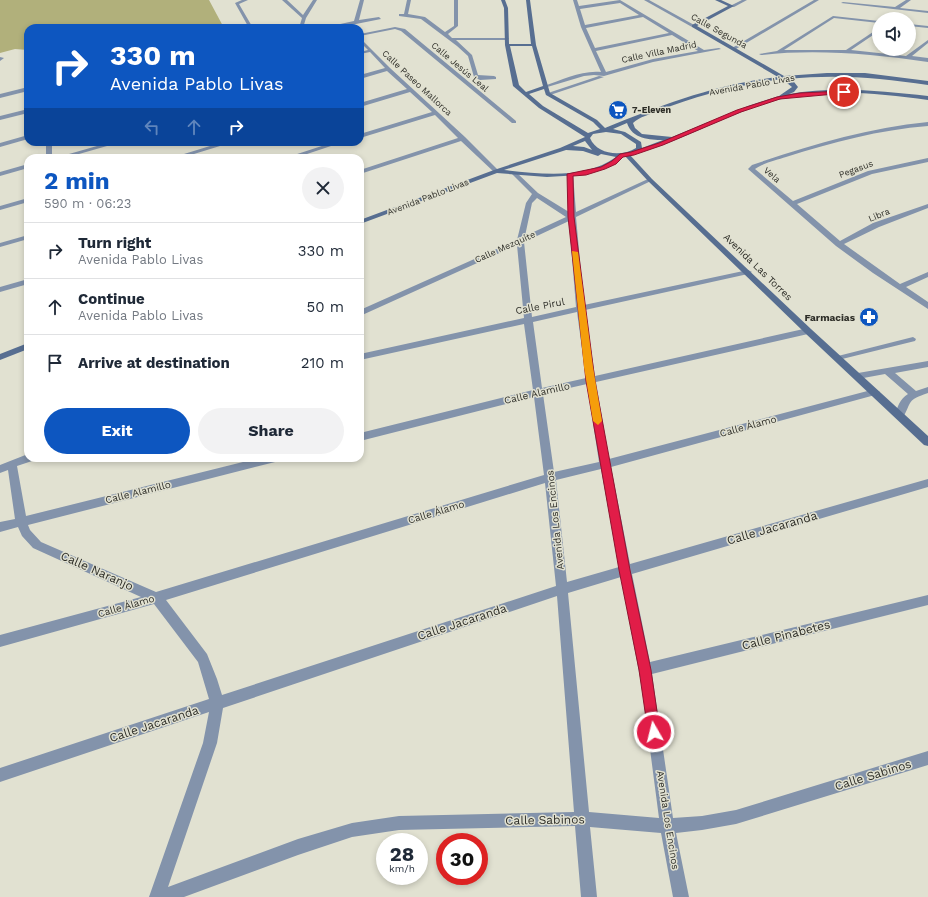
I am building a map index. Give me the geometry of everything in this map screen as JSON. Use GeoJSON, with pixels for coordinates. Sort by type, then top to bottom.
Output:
{"type":"FeatureCollection","features":[{"type":"Feature","properties":{"kind":"street"},"geometry":{"type":"LineString","coordinates":[[246,0],[236,3],[249,24]]}},
{"type":"Feature","properties":{"kind":"street"},"geometry":{"type":"LineString","coordinates":[[284,0],[304,18]]}},
{"type":"Feature","properties":{"kind":"street"},"geometry":{"type":"LineString","coordinates":[[302,24],[304,18],[315,0]]}},
{"type":"Feature","properties":{"kind":"street"},"geometry":{"type":"LineString","coordinates":[[356,23],[362,0]]}},
{"type":"Feature","properties":{"kind":"street"},"geometry":{"type":"LineString","coordinates":[[409,0],[404,15],[423,18],[459,45],[470,55],[476,76],[480,78],[494,78]]}},
{"type":"Feature","properties":{"kind":"street"},"geometry":{"type":"LineString","coordinates":[[445,34],[456,26],[456,0]]}},
{"type":"Feature","properties":{"kind":"street"},"geometry":{"type":"LineString","coordinates":[[503,0],[506,8],[507,42],[516,86],[525,94],[539,96],[595,121],[605,130],[624,134],[636,140],[640,146],[636,152]]}},
{"type":"Feature","properties":{"kind":"street"},"geometry":{"type":"LineString","coordinates":[[528,0],[534,42],[546,88]]}},
{"type":"Feature","properties":{"kind":"street"},"geometry":{"type":"LineString","coordinates":[[575,0],[583,27],[604,74]]}},
{"type":"Feature","properties":{"kind":"street","name":"Calle Segunda"},"geometry":{"type":"LineString","coordinates":[[646,0],[734,48],[784,78]]}},
{"type":"Feature","properties":{"kind":"street"},"geometry":{"type":"LineString","coordinates":[[717,0],[732,6]]}},
{"type":"Feature","properties":{"kind":"street"},"geometry":{"type":"LineString","coordinates":[[694,26],[745,0]]}},
{"type":"Feature","properties":{"kind":"street"},"geometry":{"type":"LineString","coordinates":[[734,48],[817,0]]}},
{"type":"Feature","properties":{"kind":"street"},"geometry":{"type":"LineString","coordinates":[[848,0],[841,4],[928,12]]}},
{"type":"Feature","properties":{"kind":"street"},"geometry":{"type":"LineString","coordinates":[[895,9],[908,0]]}},
{"type":"Feature","properties":{"kind":"street"},"geometry":{"type":"LineString","coordinates":[[578,8],[619,1],[703,52]]}},
{"type":"Feature","properties":{"kind":"street"},"geometry":{"type":"LineString","coordinates":[[583,27],[643,16]]}},
{"type":"Feature","properties":{"kind":"street"},"geometry":{"type":"LineString","coordinates":[[779,51],[833,17],[872,21]]}},
{"type":"Feature","properties":{"kind":"street"},"geometry":{"type":"LineString","coordinates":[[350,24],[380,18]]}},
{"type":"Feature","properties":{"kind":"street"},"geometry":{"type":"LineString","coordinates":[[916,26],[928,27]]}},
{"type":"Feature","properties":{"kind":"street","name":"Calle Jesús Leal"},"geometry":{"type":"LineString","coordinates":[[364,34],[392,29],[403,30],[514,122]]}},
{"type":"Feature","properties":{"kind":"street"},"geometry":{"type":"LineString","coordinates":[[593,50],[672,34]]}},
{"type":"Feature","properties":{"kind":"street"},"geometry":{"type":"LineString","coordinates":[[846,52],[872,34]]}},
{"type":"Feature","properties":{"kind":"street"},"geometry":{"type":"LineString","coordinates":[[450,39],[534,42]]}},
{"type":"Feature","properties":{"kind":"street"},"geometry":{"type":"LineString","coordinates":[[459,45],[507,42],[513,39]]}},
{"type":"Feature","properties":{"kind":"street"},"geometry":{"type":"LineString","coordinates":[[527,39],[534,42]]}},
{"type":"Feature","properties":{"kind":"street"},"geometry":{"type":"LineString","coordinates":[[908,57],[928,41]]}},
{"type":"Feature","properties":{"kind":"street","name":"Calle Paseo Mallorca"},"geometry":{"type":"LineString","coordinates":[[364,44],[388,69],[436,112],[496,171]]}},
{"type":"Feature","properties":{"kind":"street","name":"Calle Villa Madrid"},"geometry":{"type":"LineString","coordinates":[[546,88],[583,75],[594,73],[604,74],[653,62],[719,49]]}},
{"type":"Feature","properties":{"kind":"street"},"geometry":{"type":"LineString","coordinates":[[364,53],[370,51]]}},
{"type":"Feature","properties":{"kind":"street"},"geometry":{"type":"LineString","coordinates":[[761,54],[779,51],[846,52],[928,60]]}},
{"type":"Feature","properties":{"kind":"street"},"geometry":{"type":"LineString","coordinates":[[364,76],[388,69]]}},
{"type":"Feature","properties":{"kind":"street","name":"Calle Villa Madrid"},"geometry":{"type":"LineString","coordinates":[[539,96],[599,78],[604,74]]}},
{"type":"Feature","properties":{"kind":"street","name":"Avenida Pablo Livas"},"geometry":{"type":"LineString","coordinates":[[364,220],[496,171],[562,149],[597,131],[605,130],[716,90],[784,78],[823,75],[851,75],[928,82]]}},
{"type":"Feature","properties":{"kind":"street"},"geometry":{"type":"LineString","coordinates":[[779,98],[792,91],[795,87],[784,78]]}},
{"type":"Feature","properties":{"kind":"street"},"geometry":{"type":"LineString","coordinates":[[525,94],[546,88]]}},
{"type":"Feature","properties":{"kind":"street"},"geometry":{"type":"LineString","coordinates":[[539,96],[546,88]]}},
{"type":"Feature","properties":{"kind":"street"},"geometry":{"type":"LineString","coordinates":[[0,96],[24,90]]}},
{"type":"Feature","properties":{"kind":"street"},"geometry":{"type":"LineString","coordinates":[[364,104],[411,90]]}},
{"type":"Feature","properties":{"kind":"street","name":"Avenida Pablo Livas"},"geometry":{"type":"LineString","coordinates":[[496,171],[514,173],[586,173],[614,163],[624,155],[674,138],[739,111],[779,98],[831,92],[869,92],[928,98]]}},
{"type":"Feature","properties":{"kind":"street"},"geometry":{"type":"LineString","coordinates":[[539,96],[541,108],[587,137],[589,143],[604,153],[624,155]]}},
{"type":"Feature","properties":{"kind":"street"},"geometry":{"type":"LineString","coordinates":[[0,118],[24,112]]}},
{"type":"Feature","properties":{"kind":"street"},"geometry":{"type":"LineString","coordinates":[[364,135],[436,112]]}},
{"type":"Feature","properties":{"kind":"street"},"geometry":{"type":"LineString","coordinates":[[634,119],[630,123],[635,132],[654,138],[674,138]]}},
{"type":"Feature","properties":{"kind":"street"},"geometry":{"type":"LineString","coordinates":[[574,129],[592,127],[595,125],[595,121]]}},
{"type":"Feature","properties":{"kind":"street","name":"Vela"},"geometry":{"type":"LineString","coordinates":[[928,124],[864,134],[817,145],[752,168],[752,171],[839,244],[928,306]]}},
{"type":"Feature","properties":{"kind":"street"},"geometry":{"type":"LineString","coordinates":[[0,145],[24,138]]}},
{"type":"Feature","properties":{"kind":"street"},"geometry":{"type":"LineString","coordinates":[[364,171],[463,138]]}},
{"type":"Feature","properties":{"kind":"street"},"geometry":{"type":"LineString","coordinates":[[73,154],[103,146]]}},
{"type":"Feature","properties":{"kind":"street"},"geometry":{"type":"LineString","coordinates":[[188,154],[216,146]]}},
{"type":"Feature","properties":{"kind":"street"},"geometry":{"type":"LineString","coordinates":[[301,154],[327,146]]}},
{"type":"Feature","properties":{"kind":"street"},"geometry":{"type":"LineString","coordinates":[[562,149],[576,148],[592,152],[604,158],[605,161],[603,168]]}},
{"type":"Feature","properties":{"kind":"street","name":"Avenida Las Torres"},"geometry":{"type":"LineString","coordinates":[[624,155],[808,331],[928,442]]}},
{"type":"Feature","properties":{"kind":"street","name":"Pegasus"},"geometry":{"type":"LineString","coordinates":[[792,204],[870,172],[928,160]]}},
{"type":"Feature","properties":{"kind":"street"},"geometry":{"type":"LineString","coordinates":[[0,174],[24,167]]}},
{"type":"Feature","properties":{"kind":"street"},"geometry":{"type":"LineString","coordinates":[[514,173],[536,194],[571,217]]}},
{"type":"Feature","properties":{"kind":"street","name":"Avenida Los Encinos"},"geometry":{"type":"LineString","coordinates":[[570,174],[571,217],[590,381],[624,570],[645,670],[668,826],[681,897]]}},
{"type":"Feature","properties":{"kind":"street","name":"Calle Mezquite"},"geometry":{"type":"LineString","coordinates":[[364,311],[520,241],[650,180]]}},
{"type":"Feature","properties":{"kind":"street","name":"Avenida Los Encinos"},"geometry":{"type":"LineString","coordinates":[[536,194],[530,203],[524,219],[520,241],[528,319],[550,477],[562,589],[589,897]]}},
{"type":"Feature","properties":{"kind":"street"},"geometry":{"type":"LineString","coordinates":[[0,208],[24,201]]}},
{"type":"Feature","properties":{"kind":"street","name":"Libra"},"geometry":{"type":"LineString","coordinates":[[839,244],[876,225],[928,206]]}},
{"type":"Feature","properties":{"kind":"street"},"geometry":{"type":"LineString","coordinates":[[0,245],[24,238]]}},
{"type":"Feature","properties":{"kind":"street","name":"Calle Pirul"},"geometry":{"type":"LineString","coordinates":[[364,356],[748,272]]}},
{"type":"Feature","properties":{"kind":"street"},"geometry":{"type":"LineString","coordinates":[[900,287],[928,274]]}},
{"type":"Feature","properties":{"kind":"street"},"geometry":{"type":"LineString","coordinates":[[0,290],[24,282]]}},
{"type":"Feature","properties":{"kind":"street","name":"Calle Alamillo"},"geometry":{"type":"LineString","coordinates":[[364,436],[539,392],[808,331]]}},
{"type":"Feature","properties":{"kind":"street"},"geometry":{"type":"LineString","coordinates":[[0,357],[24,348]]}},
{"type":"Feature","properties":{"kind":"street"},"geometry":{"type":"LineString","coordinates":[[858,376],[928,364]]}},
{"type":"Feature","properties":{"kind":"street"},"geometry":{"type":"LineString","coordinates":[[888,372],[914,394]]}},
{"type":"Feature","properties":{"kind":"street"},"geometry":{"type":"LineString","coordinates":[[900,416],[902,404],[914,394],[928,390]]}},
{"type":"Feature","properties":{"kind":"street","name":"Calle Álamo"},"geometry":{"type":"LineString","coordinates":[[0,641],[156,598],[550,477],[606,464],[874,392]]}},
{"type":"Feature","properties":{"kind":"street"},"geometry":{"type":"LineString","coordinates":[[0,470],[24,460]]}},
{"type":"Feature","properties":{"kind":"street","name":"Calle Alamillo"},"geometry":{"type":"LineString","coordinates":[[0,527],[259,462]]}},
{"type":"Feature","properties":{"kind":"street","name":"Calle Naranjo"},"geometry":{"type":"LineString","coordinates":[[12,464],[21,522],[26,533],[37,545],[156,598],[203,658],[211,679],[218,703],[210,744],[157,897]]}},
{"type":"Feature","properties":{"kind":"street","name":"Calle Jacaranda"},"geometry":{"type":"LineString","coordinates":[[0,775],[562,589],[928,483]]}},
{"type":"Feature","properties":{"kind":"street","name":"Calle Pinabetes"},"geometry":{"type":"LineString","coordinates":[[645,670],[928,600]]}},
{"type":"Feature","properties":{"kind":"street","name":"Calle Sabinos"},"geometry":{"type":"LineString","coordinates":[[163,897],[298,847],[352,830],[399,822],[581,819],[668,826],[702,823],[736,817],[928,758]]}},
{"type":"Feature","properties":{"kind":"lane"},"geometry":{"type":"LineString","coordinates":[[838,358],[913,339]]}},
{"type":"Feature","properties":{"kind":"shaded area"},"geometry":{"type":"Polygon","coordinates":[[[0,0],[209,0],[222,24],[24,24],[24,50],[15,49],[0,53],[0,0]]]}},
{"type":"Feature","properties":{"kind":"slow traffic"},"geometry":{"type":"LineString","coordinates":[[575,252],[588,367],[598,421]]}},
{"type":"Feature","properties":{"kind":"place","name":"7-Eleven"},"geometry":{"type":"Point","coordinates":[618,110]}},
{"type":"Feature","properties":{"kind":"place","name":"Farmacias"},"geometry":{"type":"Point","coordinates":[869,317]}},
{"type":"Feature","properties":{"kind":"route"},"geometry":{"type":"LineString","coordinates":[[654,732],[645,670],[624,570],[590,381],[571,217],[570,174],[595,171],[614,163],[622,155],[632,154],[661,144],[739,111],[779,98],[844,92]]}}]}
